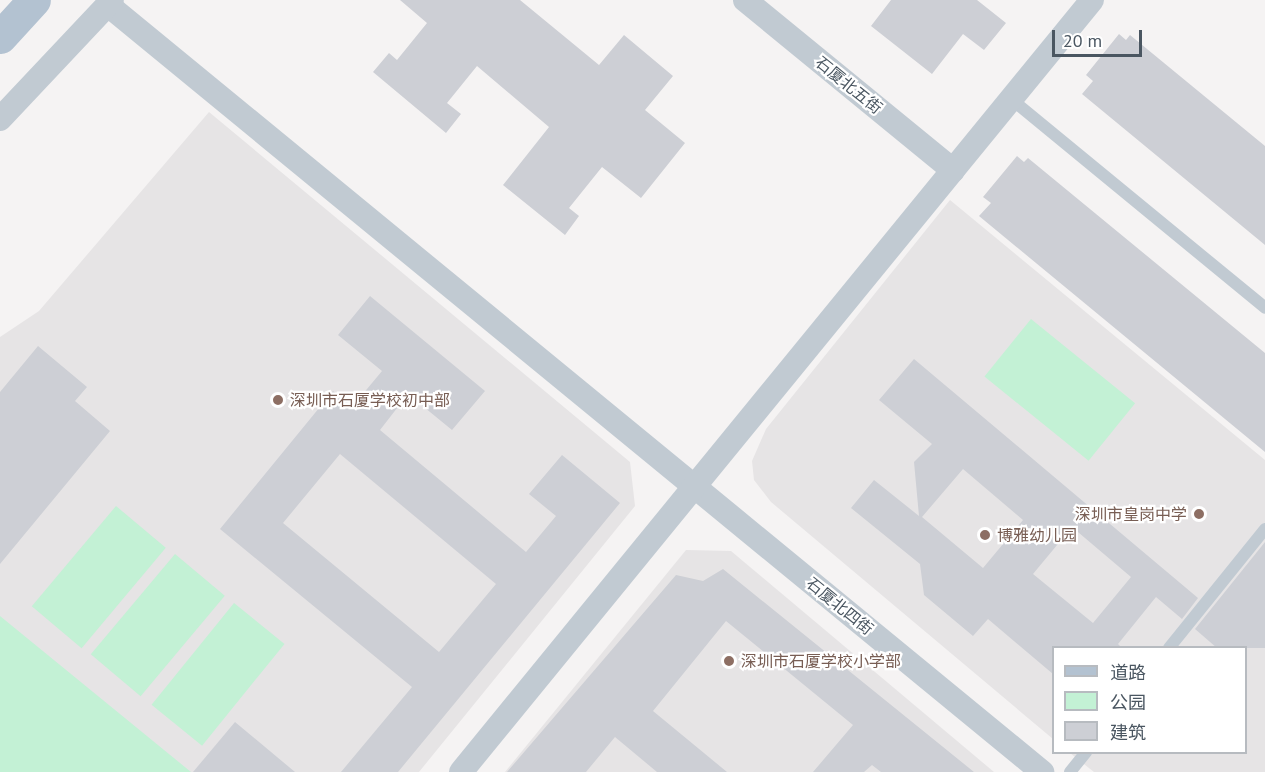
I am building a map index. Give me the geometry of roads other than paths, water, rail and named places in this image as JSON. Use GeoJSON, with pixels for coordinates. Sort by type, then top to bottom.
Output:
{"type":"FeatureCollection","features":[{"type":"Feature","properties":{"kind":"main road"},"geometry":{"type":"LineString","coordinates":[[0,37],[34,0]]}},
{"type":"Feature","properties":{"kind":"street","name":"石厦北五街"},"geometry":{"type":"LineString","coordinates":[[745,0],[953,170]]}},
{"type":"Feature","properties":{"kind":"street"},"geometry":{"type":"LineString","coordinates":[[461,772],[1092,0]]}},
{"type":"Feature","properties":{"kind":"street"},"geometry":{"type":"LineString","coordinates":[[0,119],[110,3]]}},
{"type":"Feature","properties":{"kind":"street","name":"石厦北四街"},"geometry":{"type":"LineString","coordinates":[[110,3],[1042,772]]}},
{"type":"Feature","properties":{"kind":"lane"},"geometry":{"type":"LineString","coordinates":[[1011,99],[1265,308]]}},
{"type":"Feature","properties":{"kind":"lane"},"geometry":{"type":"LineString","coordinates":[[1171,646],[1265,530]]}},
{"type":"Feature","properties":{"kind":"lane"},"geometry":{"type":"LineString","coordinates":[[1070,772],[1085,754]]}},
{"type":"Feature","properties":{"kind":"place","name":"深圳市石厦学校初中部"},"geometry":{"type":"Point","coordinates":[278,400]}},
{"type":"Feature","properties":{"kind":"place","name":"深圳市皇岗中学"},"geometry":{"type":"Point","coordinates":[1199,514]}},
{"type":"Feature","properties":{"kind":"place","name":"博雅幼儿园"},"geometry":{"type":"Point","coordinates":[985,535]}},
{"type":"Feature","properties":{"kind":"place","name":"深圳市石厦学校小学部"},"geometry":{"type":"Point","coordinates":[729,661]}}]}
